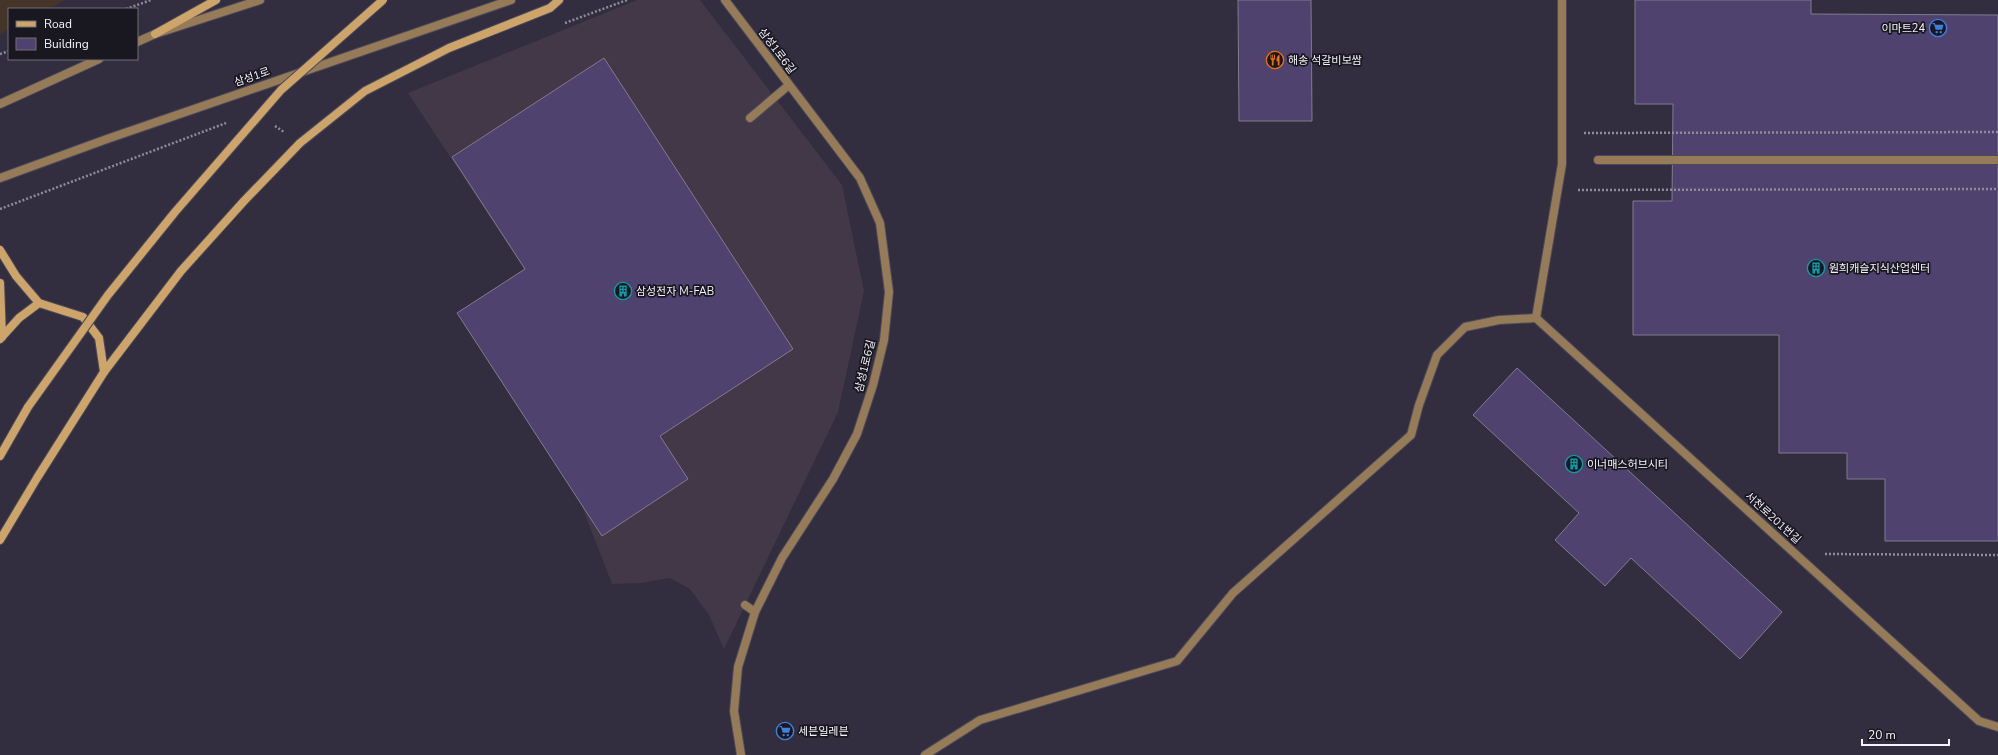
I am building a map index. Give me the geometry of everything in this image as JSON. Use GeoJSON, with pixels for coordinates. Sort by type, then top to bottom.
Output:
{"type":"FeatureCollection","features":[{"type":"Feature","properties":{"kind":"main road"},"geometry":{"type":"LineString","coordinates":[[155,34],[216,0]]}},
{"type":"Feature","properties":{"kind":"main road"},"geometry":{"type":"LineString","coordinates":[[0,456],[28,407],[108,295],[175,212],[276,96],[383,0]]}},
{"type":"Feature","properties":{"kind":"main road"},"geometry":{"type":"LineString","coordinates":[[0,540],[104,372],[181,272],[244,201],[300,143],[365,91],[449,48],[550,8],[559,0]]}},
{"type":"Feature","properties":{"kind":"main road"},"geometry":{"type":"LineString","coordinates":[[0,250],[16,276],[38,303],[83,317],[99,338],[104,372]]}},
{"type":"Feature","properties":{"kind":"main road"},"geometry":{"type":"LineString","coordinates":[[0,283],[1,338]]}},
{"type":"Feature","properties":{"kind":"main road"},"geometry":{"type":"LineString","coordinates":[[1,338],[19,318],[38,303]]}},
{"type":"Feature","properties":{"kind":"street"},"geometry":{"type":"LineString","coordinates":[[138,42],[155,34],[260,0]]}},
{"type":"Feature","properties":{"kind":"street","name":"삼성1로"},"geometry":{"type":"LineString","coordinates":[[0,178],[114,136],[511,0]]}},
{"type":"Feature","properties":{"kind":"street","name":"삼성1로6길"},"geometry":{"type":"LineString","coordinates":[[725,0],[860,178],[880,223],[889,292],[884,340],[873,385],[857,434],[833,479],[782,558],[755,612],[738,667],[734,711],[741,755]]}},
{"type":"Feature","properties":{"kind":"street"},"geometry":{"type":"LineString","coordinates":[[925,755],[980,720],[1177,660],[1233,593],[1411,435],[1419,405],[1437,355],[1465,327],[1499,320],[1536,318],[1562,164],[1562,0]]}},
{"type":"Feature","properties":{"kind":"street"},"geometry":{"type":"LineString","coordinates":[[0,104],[97,60]]}},
{"type":"Feature","properties":{"kind":"street"},"geometry":{"type":"LineString","coordinates":[[750,118],[789,85]]}},
{"type":"Feature","properties":{"kind":"street"},"geometry":{"type":"LineString","coordinates":[[1598,160],[1998,160]]}},
{"type":"Feature","properties":{"kind":"street","name":"서천로201번길"},"geometry":{"type":"LineString","coordinates":[[1536,318],[1979,721],[1998,727]]}},
{"type":"Feature","properties":{"kind":"street"},"geometry":{"type":"LineString","coordinates":[[745,605],[755,612]]}},
{"type":"Feature","properties":{"kind":"path"},"geometry":{"type":"LineString","coordinates":[[129,8],[151,0]]}},
{"type":"Feature","properties":{"kind":"path"},"geometry":{"type":"LineString","coordinates":[[563,23],[627,0]]}},
{"type":"Feature","properties":{"kind":"path"},"geometry":{"type":"LineString","coordinates":[[0,209],[233,120]]}},
{"type":"Feature","properties":{"kind":"path"},"geometry":{"type":"LineString","coordinates":[[274,126],[300,143]]}},
{"type":"Feature","properties":{"kind":"path"},"geometry":{"type":"LineString","coordinates":[[1584,133],[1998,132]]}},
{"type":"Feature","properties":{"kind":"path"},"geometry":{"type":"LineString","coordinates":[[1578,190],[1998,189]]}},
{"type":"Feature","properties":{"kind":"path"},"geometry":{"type":"LineString","coordinates":[[1824,554],[1998,555]]}},
{"type":"Feature","properties":{"kind":"shaded area"},"geometry":{"type":"Polygon","coordinates":[[[0,0],[65,0],[50,8],[8,8],[8,30],[0,34],[0,0]]]}},
{"type":"Feature","properties":{"kind":"shaded area"},"geometry":{"type":"Polygon","coordinates":[[[637,0],[700,0],[842,185],[864,291],[838,412],[724,649],[709,615],[690,589],[670,578],[641,583],[612,584],[581,504],[457,313],[524,269],[408,93],[637,0]]]}},
{"type":"Feature","properties":{"kind":"building","name":"해송 석갈비보쌈"},"geometry":{"type":"Polygon","coordinates":[[[1238,0],[1311,0],[1312,121],[1239,121],[1238,0]]]}},
{"type":"Feature","properties":{"kind":"building","name":"원희캐슬지식산업센터"},"geometry":{"type":"Polygon","coordinates":[[[1635,0],[1811,0],[1811,14],[1998,15],[1998,541],[1885,541],[1885,479],[1847,479],[1847,453],[1779,453],[1779,335],[1633,335],[1633,201],[1672,201],[1673,104],[1635,104],[1635,0]]]}},
{"type":"Feature","properties":{"kind":"building","name":"삼성전자 M-FAB"},"geometry":{"type":"Polygon","coordinates":[[[604,58],[793,349],[660,436],[688,479],[602,536],[457,313],[525,269],[452,157],[604,58]]]}},
{"type":"Feature","properties":{"kind":"building","name":"이너매스허브시티"},"geometry":{"type":"Polygon","coordinates":[[[1517,368],[1782,612],[1740,659],[1631,558],[1605,586],[1555,540],[1579,513],[1473,415],[1517,368]]]}},
{"type":"Feature","properties":{"kind":"place","name":"이마트24"},"geometry":{"type":"Point","coordinates":[1938,28]}},
{"type":"Feature","properties":{"kind":"place","name":"해송 석갈비보쌈"},"geometry":{"type":"Point","coordinates":[1275,60]}},
{"type":"Feature","properties":{"kind":"place","name":"원희캐슬지식산업센터"},"geometry":{"type":"Point","coordinates":[1816,268]}},
{"type":"Feature","properties":{"kind":"place","name":"삼성전자 M-FAB"},"geometry":{"type":"Point","coordinates":[623,291]}},
{"type":"Feature","properties":{"kind":"place","name":"이너매스허브시티"},"geometry":{"type":"Point","coordinates":[1574,464]}},
{"type":"Feature","properties":{"kind":"place","name":"세븐일레븐"},"geometry":{"type":"Point","coordinates":[785,731]}}]}
